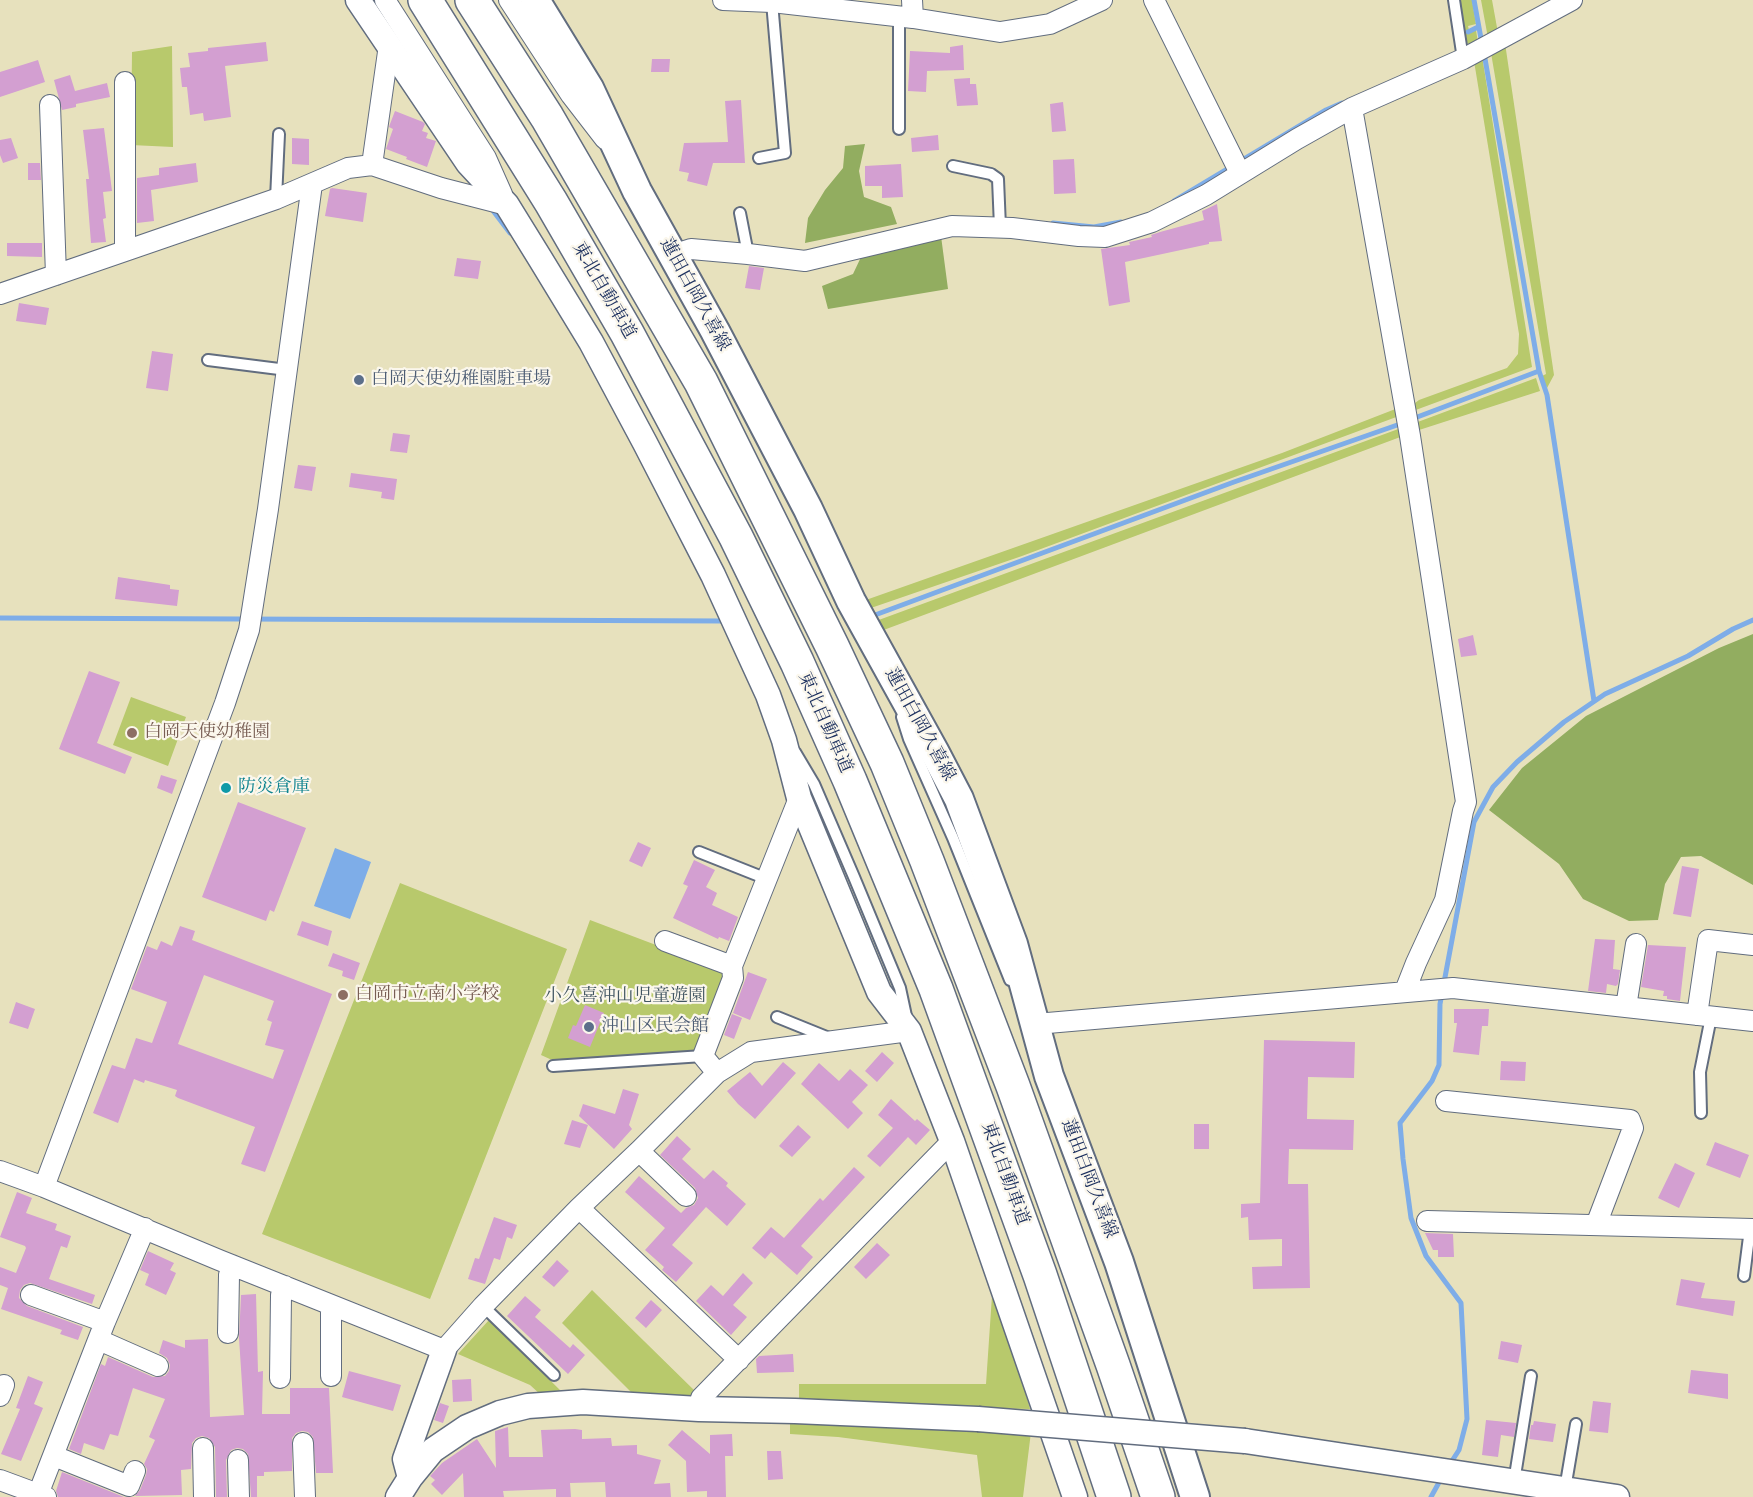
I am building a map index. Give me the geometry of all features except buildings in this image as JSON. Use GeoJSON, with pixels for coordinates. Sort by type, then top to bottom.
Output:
{"type":"FeatureCollection","features":[{"type":"Feature","properties":{"kind":"highway","name":"東北自動車道"},"geometry":{"type":"LineString","coordinates":[[425,0],[551,202],[674,417],[798,662],[850,781],[944,1011],[1040,1275],[1114,1497]]}},
{"type":"Feature","properties":{"kind":"highway"},"geometry":{"type":"LineString","coordinates":[[472,0],[547,117],[701,382],[882,752],[931,872],[1013,1086],[1158,1497]]}},
{"type":"Feature","properties":{"kind":"main road","name":"蓮田白岡久喜線"},"geometry":{"type":"LineString","coordinates":[[535,0],[589,88],[621,157],[715,331],[802,499],[851,601],[934,751],[966,817],[1013,944],[1049,1076],[1119,1262],[1195,1497]]}},
{"type":"Feature","properties":{"kind":"street"},"geometry":{"type":"LineString","coordinates":[[358,0],[468,163],[507,205]]}},
{"type":"Feature","properties":{"kind":"street"},"geometry":{"type":"LineString","coordinates":[[385,0],[486,158],[507,205],[591,342],[713,575],[768,695],[784,740],[799,798],[879,992],[909,1031],[952,1141],[1075,1497]]}},
{"type":"Feature","properties":{"kind":"street"},"geometry":{"type":"LineString","coordinates":[[509,0],[570,95],[621,157]]}},
{"type":"Feature","properties":{"kind":"street"},"geometry":{"type":"LineString","coordinates":[[723,0],[908,12],[1000,32],[1050,24],[1102,0]]}},
{"type":"Feature","properties":{"kind":"street"},"geometry":{"type":"LineString","coordinates":[[1154,0],[1240,173]]}},
{"type":"Feature","properties":{"kind":"street"},"geometry":{"type":"LineString","coordinates":[[672,255],[691,249],[805,261],[952,226],[1000,227],[1105,237],[1152,222],[1206,195],[1352,108],[1466,58],[1572,0]]}},
{"type":"Feature","properties":{"kind":"street"},"geometry":{"type":"LineString","coordinates":[[372,165],[389,45]]}},
{"type":"Feature","properties":{"kind":"street"},"geometry":{"type":"LineString","coordinates":[[125,82],[125,251]]}},
{"type":"Feature","properties":{"kind":"street"},"geometry":{"type":"LineString","coordinates":[[50,105],[56,275]]}},
{"type":"Feature","properties":{"kind":"street"},"geometry":{"type":"LineString","coordinates":[[1352,108],[1410,436],[1466,802],[1445,900],[1405,991]]}},
{"type":"Feature","properties":{"kind":"street"},"geometry":{"type":"LineString","coordinates":[[0,294],[276,199],[348,168],[372,165],[441,188],[507,205]]}},
{"type":"Feature","properties":{"kind":"street"},"geometry":{"type":"LineString","coordinates":[[44,1187],[225,703],[249,630],[258,585],[312,184]]}},
{"type":"Feature","properties":{"kind":"street"},"geometry":{"type":"LineString","coordinates":[[717,1073],[703,1056],[733,978],[732,966],[799,798]]}},
{"type":"Feature","properties":{"kind":"street"},"geometry":{"type":"LineString","coordinates":[[1704,1016],[1708,940],[1753,945]]}},
{"type":"Feature","properties":{"kind":"street"},"geometry":{"type":"LineString","coordinates":[[665,941],[732,966]]}},
{"type":"Feature","properties":{"kind":"street"},"geometry":{"type":"LineString","coordinates":[[1626,1007],[1636,944]]}},
{"type":"Feature","properties":{"kind":"street"},"geometry":{"type":"LineString","coordinates":[[1036,1024],[1453,988],[1753,1021]]}},
{"type":"Feature","properties":{"kind":"street"},"geometry":{"type":"LineString","coordinates":[[404,1487],[405,1459],[444,1350],[483,1306],[579,1208],[717,1073],[751,1052],[909,1031]]}},
{"type":"Feature","properties":{"kind":"street"},"geometry":{"type":"LineString","coordinates":[[1446,1101],[1630,1120],[1633,1128],[1596,1225]]}},
{"type":"Feature","properties":{"kind":"street"},"geometry":{"type":"LineString","coordinates":[[699,1409],[701,1398],[952,1141]]}},
{"type":"Feature","properties":{"kind":"street"},"geometry":{"type":"LineString","coordinates":[[639,1151],[686,1196]]}},
{"type":"Feature","properties":{"kind":"street"},"geometry":{"type":"LineString","coordinates":[[0,1171],[444,1350]]}},
{"type":"Feature","properties":{"kind":"street"},"geometry":{"type":"LineString","coordinates":[[579,1208],[739,1360]]}},
{"type":"Feature","properties":{"kind":"street"},"geometry":{"type":"LineString","coordinates":[[1427,1221],[1752,1229]]}},
{"type":"Feature","properties":{"kind":"street"},"geometry":{"type":"LineString","coordinates":[[0,1479],[41,1496],[102,1331],[146,1228]]}},
{"type":"Feature","properties":{"kind":"street"},"geometry":{"type":"LineString","coordinates":[[228,1333],[229,1275],[232,1265]]}},
{"type":"Feature","properties":{"kind":"street"},"geometry":{"type":"LineString","coordinates":[[280,1378],[281,1295],[285,1286]]}},
{"type":"Feature","properties":{"kind":"street"},"geometry":{"type":"LineString","coordinates":[[31,1295],[102,1331],[158,1366]]}},
{"type":"Feature","properties":{"kind":"street"},"geometry":{"type":"LineString","coordinates":[[331,1305],[331,1376]]}},
{"type":"Feature","properties":{"kind":"street"},"geometry":{"type":"LineString","coordinates":[[404,1487],[433,1450],[467,1427],[500,1413],[528,1406],[583,1402],[699,1409],[978,1419],[1245,1440],[1617,1497]]}},
{"type":"Feature","properties":{"kind":"street"},"geometry":{"type":"LineString","coordinates":[[303,1443],[305,1497]]}},
{"type":"Feature","properties":{"kind":"street"},"geometry":{"type":"LineString","coordinates":[[203,1448],[204,1497]]}},
{"type":"Feature","properties":{"kind":"street"},"geometry":{"type":"LineString","coordinates":[[54,1456],[129,1486],[135,1471]]}},
{"type":"Feature","properties":{"kind":"street"},"geometry":{"type":"LineString","coordinates":[[238,1460],[238,1497]]}},
{"type":"Feature","properties":{"kind":"lane"},"geometry":{"type":"LineString","coordinates":[[1454,0],[1466,58]]}},
{"type":"Feature","properties":{"kind":"lane"},"geometry":{"type":"LineString","coordinates":[[759,158],[785,153],[772,2]]}},
{"type":"Feature","properties":{"kind":"lane"},"geometry":{"type":"LineString","coordinates":[[899,129],[908,12]]}},
{"type":"Feature","properties":{"kind":"lane"},"geometry":{"type":"LineString","coordinates":[[276,199],[279,134]]}},
{"type":"Feature","properties":{"kind":"lane"},"geometry":{"type":"LineString","coordinates":[[953,166],[991,174],[998,179],[1000,227]]}},
{"type":"Feature","properties":{"kind":"lane"},"geometry":{"type":"LineString","coordinates":[[740,213],[748,254]]}},
{"type":"Feature","properties":{"kind":"lane"},"geometry":{"type":"LineString","coordinates":[[208,360],[287,370]]}},
{"type":"Feature","properties":{"kind":"lane"},"geometry":{"type":"LineString","coordinates":[[784,740],[800,758],[814,784],[850,867],[900,988],[909,1031]]}},
{"type":"Feature","properties":{"kind":"lane"},"geometry":{"type":"LineString","coordinates":[[699,852],[767,879]]}},
{"type":"Feature","properties":{"kind":"lane"},"geometry":{"type":"LineString","coordinates":[[1701,1113],[1700,1072],[1704,1016]]}},
{"type":"Feature","properties":{"kind":"lane"},"geometry":{"type":"LineString","coordinates":[[777,1017],[835,1041]]}},
{"type":"Feature","properties":{"kind":"lane"},"geometry":{"type":"LineString","coordinates":[[553,1066],[703,1056]]}},
{"type":"Feature","properties":{"kind":"lane"},"geometry":{"type":"LineString","coordinates":[[1744,1276],[1752,1229]]}},
{"type":"Feature","properties":{"kind":"lane"},"geometry":{"type":"LineString","coordinates":[[483,1306],[554,1375]]}},
{"type":"Feature","properties":{"kind":"lane"},"geometry":{"type":"LineString","coordinates":[[1514,1482],[1531,1376]]}},
{"type":"Feature","properties":{"kind":"lane"},"geometry":{"type":"LineString","coordinates":[[1565,1489],[1576,1424]]}},
{"type":"Feature","properties":{"kind":"green space"},"geometry":{"type":"Polygon","coordinates":[[[1460,0],[1472,0],[1476,24],[1468,26],[1469,30],[1476,30],[1478,43],[1468,47],[1460,0]]]}},
{"type":"Feature","properties":{"kind":"green space"},"geometry":{"type":"Polygon","coordinates":[[[1481,0],[1492,0],[1498,33],[1488,38],[1481,0]]]}},
{"type":"Feature","properties":{"kind":"green space"},"geometry":{"type":"Polygon","coordinates":[[[1505,43],[1554,375],[1547,388],[1542,376],[1546,374],[1491,53],[1505,43]]]}},
{"type":"Feature","properties":{"kind":"green space"},"geometry":{"type":"Polygon","coordinates":[[[172,46],[173,147],[131,145],[132,52],[172,46]]]}},
{"type":"Feature","properties":{"kind":"green space"},"geometry":{"type":"Polygon","coordinates":[[[1482,56],[1532,367],[1413,411],[1411,406],[1419,400],[1507,368],[1518,354],[1519,334],[1474,61],[1482,56]]]}},
{"type":"Feature","properties":{"kind":"green space"},"geometry":{"type":"Polygon","coordinates":[[[865,144],[859,171],[864,197],[891,207],[897,224],[805,243],[808,218],[825,190],[843,168],[845,146],[865,144]]]}},
{"type":"Feature","properties":{"kind":"green space"},"geometry":{"type":"Polygon","coordinates":[[[941,236],[948,289],[828,309],[822,286],[853,274],[862,255],[941,236]]]}},
{"type":"Feature","properties":{"kind":"green space"},"geometry":{"type":"Polygon","coordinates":[[[1536,378],[1540,391],[1416,431],[1415,423],[1536,378]]]}},
{"type":"Feature","properties":{"kind":"green space"},"geometry":{"type":"Polygon","coordinates":[[[1398,408],[1399,416],[1022,556],[868,609],[863,601],[1282,453],[1398,408]]]}},
{"type":"Feature","properties":{"kind":"green space"},"geometry":{"type":"Polygon","coordinates":[[[1401,428],[1403,436],[881,631],[876,621],[1401,428]]]}},
{"type":"Feature","properties":{"kind":"green space"},"geometry":{"type":"Polygon","coordinates":[[[1753,634],[1753,885],[1701,856],[1681,857],[1665,884],[1658,920],[1629,921],[1583,899],[1559,864],[1489,810],[1522,768],[1586,716],[1719,648],[1753,634]]]}},
{"type":"Feature","properties":{"kind":"green space"},"geometry":{"type":"Polygon","coordinates":[[[131,697],[186,717],[168,766],[113,745],[131,697]]]}},
{"type":"Feature","properties":{"kind":"green space"},"geometry":{"type":"Polygon","coordinates":[[[400,883],[567,949],[430,1299],[262,1234],[400,883]]]}},
{"type":"Feature","properties":{"kind":"green space","name":"小久喜沖山児童遊園"},"geometry":{"type":"Polygon","coordinates":[[[590,920],[722,970],[728,976],[697,1052],[552,1060],[541,1055],[590,920]]]}},
{"type":"Feature","properties":{"kind":"green space"},"geometry":{"type":"Polygon","coordinates":[[[993,1281],[1030,1409],[799,1404],[799,1384],[986,1384],[993,1281]]]}},
{"type":"Feature","properties":{"kind":"green space"},"geometry":{"type":"Polygon","coordinates":[[[592,1290],[696,1392],[687,1402],[636,1397],[562,1323],[592,1290]]]}},
{"type":"Feature","properties":{"kind":"green space"},"geometry":{"type":"Polygon","coordinates":[[[489,1320],[563,1393],[541,1395],[530,1385],[458,1354],[489,1320]]]}},
{"type":"Feature","properties":{"kind":"green space"},"geometry":{"type":"Polygon","coordinates":[[[790,1420],[1031,1432],[1023,1497],[982,1497],[977,1455],[838,1437],[790,1434],[790,1420]]]}},
{"type":"Feature","properties":{"kind":"water"},"geometry":{"type":"Polygon","coordinates":[[[335,848],[371,862],[350,919],[314,906],[335,848]]]}},
{"type":"Feature","properties":{"kind":"waterway"},"geometry":{"type":"LineString","coordinates":[[1474,0],[1482,44]]}},
{"type":"Feature","properties":{"kind":"waterway"},"geometry":{"type":"LineString","coordinates":[[1468,32],[1478,27]]}},
{"type":"Feature","properties":{"kind":"waterway"},"geometry":{"type":"LineString","coordinates":[[1412,419],[1539,371],[1484,53]]}},
{"type":"Feature","properties":{"kind":"waterway"},"geometry":{"type":"LineString","coordinates":[[1174,201],[1326,110],[1342,103]]}},
{"type":"Feature","properties":{"kind":"waterway"},"geometry":{"type":"LineString","coordinates":[[491,208],[510,233]]}},
{"type":"Feature","properties":{"kind":"waterway"},"geometry":{"type":"LineString","coordinates":[[1053,223],[1094,227],[1121,222]]}},
{"type":"Feature","properties":{"kind":"waterway"},"geometry":{"type":"LineString","coordinates":[[1539,371],[1547,395],[1594,701]]}},
{"type":"Feature","properties":{"kind":"waterway"},"geometry":{"type":"LineString","coordinates":[[875,615],[1234,482],[1403,423]]}},
{"type":"Feature","properties":{"kind":"waterway"},"geometry":{"type":"LineString","coordinates":[[0,618],[724,621]]}},
{"type":"Feature","properties":{"kind":"waterway"},"geometry":{"type":"LineString","coordinates":[[1450,1464],[1459,1450],[1467,1419],[1461,1303],[1426,1256],[1411,1218],[1400,1123],[1432,1081],[1439,1065],[1440,1004],[1474,822],[1493,787],[1517,762],[1564,722],[1605,694],[1688,656],[1733,629],[1753,620]]}},
{"type":"Feature","properties":{"kind":"waterway"},"geometry":{"type":"LineString","coordinates":[[1431,1497],[1442,1477]]}},
{"type":"Feature","properties":{"kind":"place","name":"白岡天使幼稚園駐車場"},"geometry":{"type":"Point","coordinates":[359,380]}},
{"type":"Feature","properties":{"kind":"place","name":"白岡天使幼稚園"},"geometry":{"type":"Point","coordinates":[132,733]}},
{"type":"Feature","properties":{"kind":"place","name":"防災倉庫"},"geometry":{"type":"Point","coordinates":[226,788]}},
{"type":"Feature","properties":{"kind":"place","name":"白岡市立南小学校"},"geometry":{"type":"Point","coordinates":[343,995]}},
{"type":"Feature","properties":{"kind":"place","name":"沖山区民会館"},"geometry":{"type":"Point","coordinates":[589,1027]}}]}
